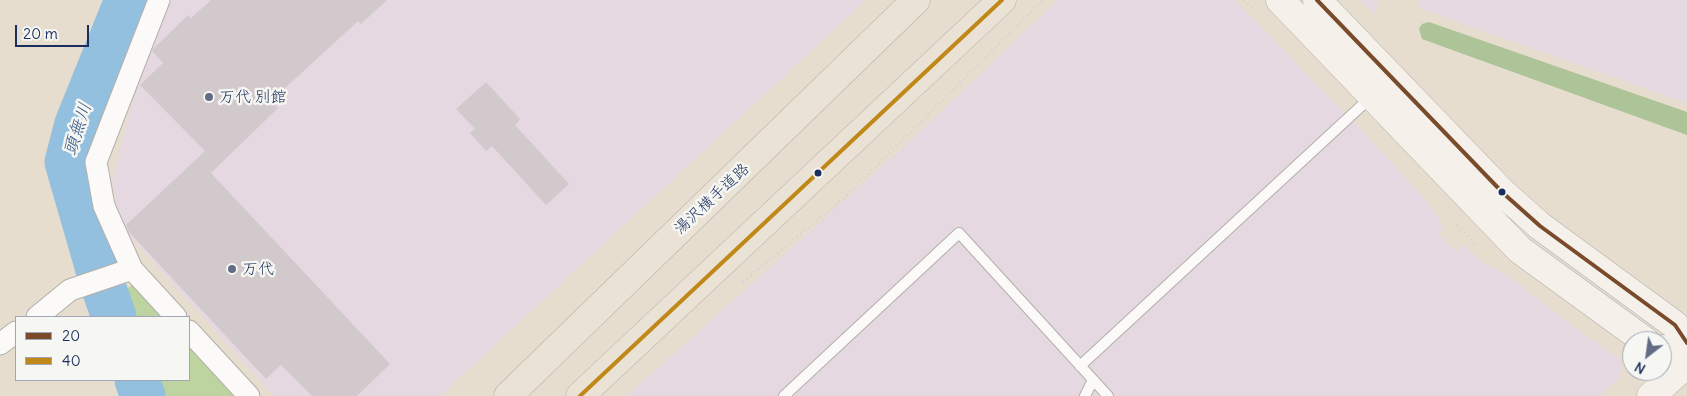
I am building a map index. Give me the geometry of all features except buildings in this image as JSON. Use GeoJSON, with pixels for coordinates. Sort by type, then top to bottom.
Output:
{"type":"FeatureCollection","features":[{"type":"Feature","properties":{"kind":"highway","name":"湯沢横手道路"},"geometry":{"type":"LineString","coordinates":[[508,396],[916,0]]}},
{"type":"Feature","properties":{"kind":"highway"},"geometry":{"type":"LineString","coordinates":[[580,396],[1002,0]]}},
{"type":"Feature","properties":{"kind":"street"},"geometry":{"type":"LineString","coordinates":[[159,0],[96,162],[104,206],[124,272],[175,316]]}},
{"type":"Feature","properties":{"kind":"street"},"geometry":{"type":"LineString","coordinates":[[1280,0],[1520,250],[1631,331]]}},
{"type":"Feature","properties":{"kind":"street"},"geometry":{"type":"LineString","coordinates":[[1317,0],[1503,193],[1540,226],[1675,325],[1687,343]]}},
{"type":"Feature","properties":{"kind":"street"},"geometry":{"type":"LineString","coordinates":[[38,316],[70,290],[124,272]]}},
{"type":"Feature","properties":{"kind":"street"},"geometry":{"type":"LineString","coordinates":[[190,331],[249,396]]}},
{"type":"Feature","properties":{"kind":"street"},"geometry":{"type":"LineString","coordinates":[[0,344],[15,333]]}},
{"type":"Feature","properties":{"kind":"street"},"geometry":{"type":"LineString","coordinates":[[1672,351],[1687,354]]}},
{"type":"Feature","properties":{"kind":"street"},"geometry":{"type":"LineString","coordinates":[[1651,396],[1687,364]]}},
{"type":"Feature","properties":{"kind":"lane"},"geometry":{"type":"LineString","coordinates":[[1080,366],[1372,97]]}},
{"type":"Feature","properties":{"kind":"lane"},"geometry":{"type":"LineString","coordinates":[[784,396],[959,233],[1108,396]]}},
{"type":"Feature","properties":{"kind":"lane"},"geometry":{"type":"LineString","coordinates":[[1085,396],[1093,380]]}},
{"type":"Feature","properties":{"kind":"path"},"geometry":{"type":"LineString","coordinates":[[738,286],[843,199],[1043,0]]}},
{"type":"Feature","properties":{"kind":"shaded area"},"geometry":{"type":"Polygon","coordinates":[[[170,0],[866,0],[440,396],[274,396],[120,225],[112,181],[135,92],[170,0]]]}},
{"type":"Feature","properties":{"kind":"shaded area"},"geometry":{"type":"Polygon","coordinates":[[[1058,0],[1235,0],[1426,200],[1444,227],[1438,234],[1456,251],[1463,245],[1480,260],[1518,283],[1563,319],[1622,360],[1622,375],[1599,396],[627,396],[908,143],[1058,0]]]}},
{"type":"Feature","properties":{"kind":"shaded area"},"geometry":{"type":"Polygon","coordinates":[[[1360,0],[1378,0],[1374,14],[1360,0]]]}},
{"type":"Feature","properties":{"kind":"shaded area"},"geometry":{"type":"Polygon","coordinates":[[[1420,0],[1687,0],[1687,103],[1418,8],[1420,0]]]}},
{"type":"Feature","properties":{"kind":"green space"},"geometry":{"type":"Polygon","coordinates":[[[1429,22],[1687,112],[1687,135],[1422,39],[1419,29],[1422,24],[1429,22]]]}},
{"type":"Feature","properties":{"kind":"green space"},"geometry":{"type":"Polygon","coordinates":[[[132,285],[161,316],[131,316],[123,292],[132,285]]]}},
{"type":"Feature","properties":{"kind":"green space"},"geometry":{"type":"Polygon","coordinates":[[[190,347],[235,396],[157,396],[152,381],[190,381],[190,347]]]}},
{"type":"Feature","properties":{"kind":"waterway","name":"頭無川"},"geometry":{"type":"LineString","coordinates":[[114,316],[101,280],[67,162],[77,124],[127,0]]}},
{"type":"Feature","properties":{"kind":"waterway","name":"頭無川"},"geometry":{"type":"LineString","coordinates":[[137,381],[143,396]]}},
{"type":"Feature","properties":{"kind":"transit line","name":"40"},"geometry":{"type":"LineString","coordinates":[[580,396],[1002,0]]}},
{"type":"Feature","properties":{"kind":"transit line","name":"20"},"geometry":{"type":"LineString","coordinates":[[1317,0],[1503,193],[1540,226],[1675,325],[1687,343]]}},
{"type":"Feature","properties":{"kind":"place","name":"万代 別館"},"geometry":{"type":"Point","coordinates":[209,97]}},
{"type":"Feature","properties":{"kind":"place","name":"万代"},"geometry":{"type":"Point","coordinates":[232,269]}}]}
